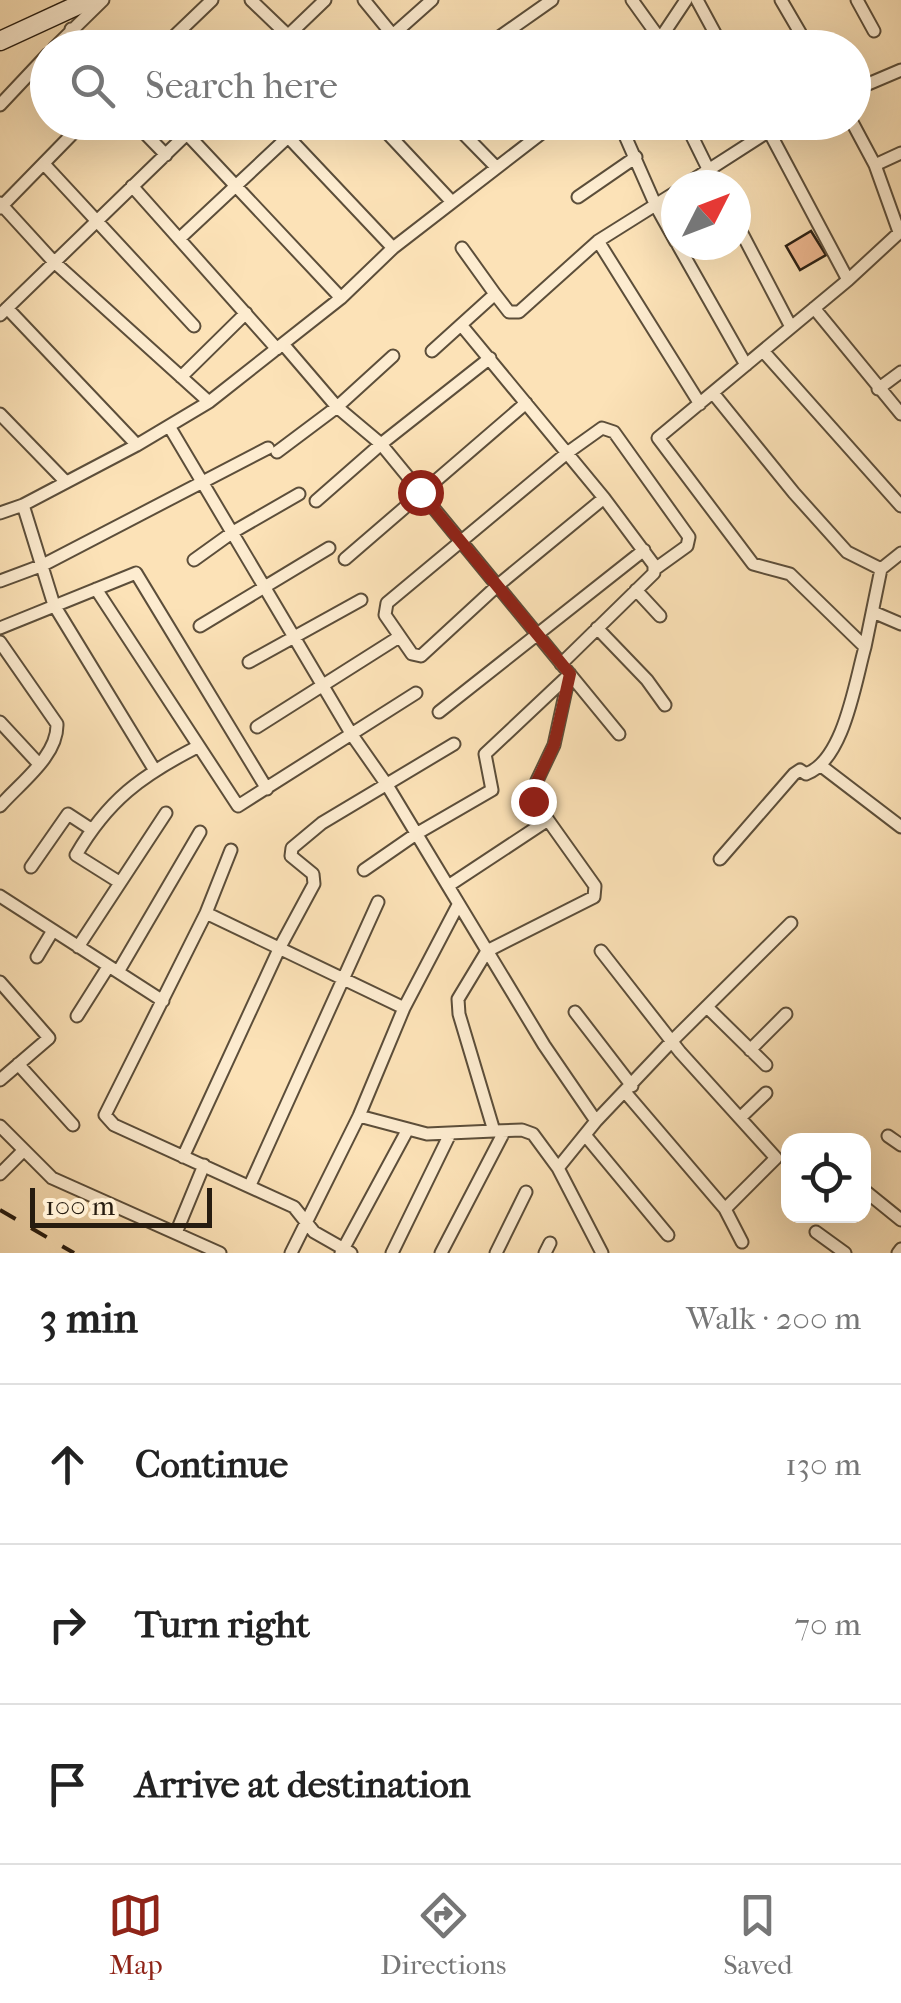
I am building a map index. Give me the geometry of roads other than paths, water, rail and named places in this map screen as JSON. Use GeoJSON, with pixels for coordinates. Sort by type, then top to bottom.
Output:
{"type":"FeatureCollection","features":[{"type":"Feature","properties":{"kind":"street"},"geometry":{"type":"LineString","coordinates":[[0,42],[53,8],[89,0]]}},
{"type":"Feature","properties":{"kind":"street"},"geometry":{"type":"LineString","coordinates":[[71,29],[104,0]]}},
{"type":"Feature","properties":{"kind":"street"},"geometry":{"type":"LineString","coordinates":[[181,30],[212,0]]}},
{"type":"Feature","properties":{"kind":"street"},"geometry":{"type":"LineString","coordinates":[[251,0],[282,30]]}},
{"type":"Feature","properties":{"kind":"street"},"geometry":{"type":"LineString","coordinates":[[292,30],[325,0]]}},
{"type":"Feature","properties":{"kind":"street"},"geometry":{"type":"LineString","coordinates":[[364,0],[389,30]]}},
{"type":"Feature","properties":{"kind":"street"},"geometry":{"type":"LineString","coordinates":[[396,30],[432,0]]}},
{"type":"Feature","properties":{"kind":"street"},"geometry":{"type":"LineString","coordinates":[[509,30],[552,0]]}},
{"type":"Feature","properties":{"kind":"street"},"geometry":{"type":"LineString","coordinates":[[632,0],[649,30]]}},
{"type":"Feature","properties":{"kind":"street"},"geometry":{"type":"LineString","coordinates":[[666,30],[686,0]]}},
{"type":"Feature","properties":{"kind":"street"},"geometry":{"type":"LineString","coordinates":[[697,0],[713,30]]}},
{"type":"Feature","properties":{"kind":"street"},"geometry":{"type":"LineString","coordinates":[[781,0],[798,30]]}},
{"type":"Feature","properties":{"kind":"street"},"geometry":{"type":"LineString","coordinates":[[858,0],[874,31]]}},
{"type":"Feature","properties":{"kind":"street"},"geometry":{"type":"LineString","coordinates":[[871,83],[901,70]]}},
{"type":"Feature","properties":{"kind":"street"},"geometry":{"type":"LineString","coordinates":[[0,105],[30,73]]}},
{"type":"Feature","properties":{"kind":"street"},"geometry":{"type":"LineString","coordinates":[[67,140],[1,206],[209,402]]}},
{"type":"Feature","properties":{"kind":"street"},"geometry":{"type":"LineString","coordinates":[[152,140],[166,154]]}},
{"type":"Feature","properties":{"kind":"street"},"geometry":{"type":"LineString","coordinates":[[137,445],[4,311],[181,140]]}},
{"type":"Feature","properties":{"kind":"street"},"geometry":{"type":"LineString","coordinates":[[193,140],[341,298]]}},
{"type":"Feature","properties":{"kind":"street"},"geometry":{"type":"LineString","coordinates":[[178,239],[286,140]]}},
{"type":"Feature","properties":{"kind":"street"},"geometry":{"type":"LineString","coordinates":[[290,140],[393,248]]}},
{"type":"Feature","properties":{"kind":"street"},"geometry":{"type":"LineString","coordinates":[[394,140],[452,202]]}},
{"type":"Feature","properties":{"kind":"street"},"geometry":{"type":"LineString","coordinates":[[470,140],[496,167]]}},
{"type":"Feature","properties":{"kind":"street"},"geometry":{"type":"LineString","coordinates":[[0,512],[137,445],[209,402],[341,298],[393,248],[532,140]]}},
{"type":"Feature","properties":{"kind":"street"},"geometry":{"type":"LineString","coordinates":[[628,140],[661,215]]}},
{"type":"Feature","properties":{"kind":"street"},"geometry":{"type":"LineString","coordinates":[[693,140],[708,168]]}},
{"type":"Feature","properties":{"kind":"street"},"geometry":{"type":"LineString","coordinates":[[705,170],[747,140]]}},
{"type":"Feature","properties":{"kind":"street"},"geometry":{"type":"LineString","coordinates":[[773,140],[848,280]]}},
{"type":"Feature","properties":{"kind":"street"},"geometry":{"type":"LineString","coordinates":[[862,140],[900,231],[848,280],[658,438],[753,564],[790,574],[866,647]]}},
{"type":"Feature","properties":{"kind":"street"},"geometry":{"type":"LineString","coordinates":[[875,164],[901,152]]}},
{"type":"Feature","properties":{"kind":"street"},"geometry":{"type":"LineString","coordinates":[[578,197],[636,157]]}},
{"type":"Feature","properties":{"kind":"street"},"geometry":{"type":"LineString","coordinates":[[44,164],[194,326]]}},
{"type":"Feature","properties":{"kind":"street"},"geometry":{"type":"LineString","coordinates":[[132,186],[246,313],[337,406],[381,444],[619,734]]}},
{"type":"Feature","properties":{"kind":"street"},"geometry":{"type":"LineString","coordinates":[[462,248],[509,312],[519,312],[598,241],[661,202]]}},
{"type":"Feature","properties":{"kind":"street"},"geometry":{"type":"LineString","coordinates":[[598,241],[700,404]]}},
{"type":"Feature","properties":{"kind":"street"},"geometry":{"type":"LineString","coordinates":[[751,251],[791,327]]}},
{"type":"Feature","properties":{"kind":"street"},"geometry":{"type":"LineString","coordinates":[[687,260],[746,365]]}},
{"type":"Feature","properties":{"kind":"street"},"geometry":{"type":"LineString","coordinates":[[432,352],[495,294]]}},
{"type":"Feature","properties":{"kind":"street"},"geometry":{"type":"LineString","coordinates":[[814,308],[901,414]]}},
{"type":"Feature","properties":{"kind":"street"},"geometry":{"type":"LineString","coordinates":[[181,376],[246,313]]}},
{"type":"Feature","properties":{"kind":"street"},"geometry":{"type":"LineString","coordinates":[[462,326],[604,498],[655,568]]}},
{"type":"Feature","properties":{"kind":"street"},"geometry":{"type":"LineString","coordinates":[[763,350],[901,506]]}},
{"type":"Feature","properties":{"kind":"street"},"geometry":{"type":"LineString","coordinates":[[0,580],[42,564],[273,450],[337,406],[394,356]]}},
{"type":"Feature","properties":{"kind":"street"},"geometry":{"type":"LineString","coordinates":[[316,501],[490,358]]}},
{"type":"Feature","properties":{"kind":"street"},"geometry":{"type":"LineString","coordinates":[[878,389],[901,372]]}},
{"type":"Feature","properties":{"kind":"street"},"geometry":{"type":"LineString","coordinates":[[713,393],[847,552],[881,569]]}},
{"type":"Feature","properties":{"kind":"street"},"geometry":{"type":"LineString","coordinates":[[345,559],[526,403]]}},
{"type":"Feature","properties":{"kind":"street"},"geometry":{"type":"LineString","coordinates":[[0,414],[65,481]]}},
{"type":"Feature","properties":{"kind":"street"},"geometry":{"type":"LineString","coordinates":[[170,426],[352,735],[388,785],[544,1045],[596,1121]]}},
{"type":"Feature","properties":{"kind":"street"},"geometry":{"type":"LineString","coordinates":[[364,870],[492,790],[485,754],[655,568],[687,546],[689,537],[614,432],[602,428],[384,607],[399,637],[414,656],[420,656],[604,498]]}},
{"type":"Feature","properties":{"kind":"street"},"geometry":{"type":"LineString","coordinates":[[194,560],[298,494]]}},
{"type":"Feature","properties":{"kind":"street"},"geometry":{"type":"LineString","coordinates":[[23,504],[54,605],[154,769]]}},
{"type":"Feature","properties":{"kind":"street"},"geometry":{"type":"LineString","coordinates":[[200,626],[329,548]]}},
{"type":"Feature","properties":{"kind":"street"},"geometry":{"type":"LineString","coordinates":[[439,712],[644,550]]}},
{"type":"Feature","properties":{"kind":"street"},"geometry":{"type":"LineString","coordinates":[[720,858],[794,774],[800,770],[806,774],[813,772],[820,766],[840,736],[866,647],[881,569],[901,553]]}},
{"type":"Feature","properties":{"kind":"street"},"geometry":{"type":"LineString","coordinates":[[0,628],[136,573],[266,789]]}},
{"type":"Feature","properties":{"kind":"street"},"geometry":{"type":"LineString","coordinates":[[96,589],[238,806],[416,692]]}},
{"type":"Feature","properties":{"kind":"street"},"geometry":{"type":"LineString","coordinates":[[636,590],[660,616]]}},
{"type":"Feature","properties":{"kind":"street"},"geometry":{"type":"LineString","coordinates":[[249,662],[361,600]]}},
{"type":"Feature","properties":{"kind":"street"},"geometry":{"type":"LineString","coordinates":[[872,612],[901,624]]}},
{"type":"Feature","properties":{"kind":"street"},"geometry":{"type":"LineString","coordinates":[[597,628],[647,680],[665,705]]}},
{"type":"Feature","properties":{"kind":"street"},"geometry":{"type":"LineString","coordinates":[[257,727],[399,637]]}},
{"type":"Feature","properties":{"kind":"street"},"geometry":{"type":"LineString","coordinates":[[0,642],[57,724],[56,740],[0,806]]}},
{"type":"Feature","properties":{"kind":"street"},"geometry":{"type":"LineString","coordinates":[[440,1253],[499,1132],[459,1014],[458,1000],[487,951],[594,896],[594,886],[533,801],[533,790],[554,745],[566,669]]}},
{"type":"Feature","properties":{"kind":"street"},"geometry":{"type":"LineString","coordinates":[[0,722],[38,764]]}},
{"type":"Feature","properties":{"kind":"street"},"geometry":{"type":"LineString","coordinates":[[183,1157],[315,880],[314,874],[291,856],[292,848],[322,823],[454,744]]}},
{"type":"Feature","properties":{"kind":"street"},"geometry":{"type":"LineString","coordinates":[[120,882],[76,855],[91,829],[119,796],[154,769],[197,747]]}},
{"type":"Feature","properties":{"kind":"street"},"geometry":{"type":"LineString","coordinates":[[820,766],[901,828]]}},
{"type":"Feature","properties":{"kind":"street"},"geometry":{"type":"LineString","coordinates":[[78,947],[166,813]]}},
{"type":"Feature","properties":{"kind":"street"},"geometry":{"type":"LineString","coordinates":[[31,867],[68,814],[91,829]]}},
{"type":"Feature","properties":{"kind":"street"},"geometry":{"type":"LineString","coordinates":[[448,886],[548,820]]}},
{"type":"Feature","properties":{"kind":"street"},"geometry":{"type":"LineString","coordinates":[[77,1016],[113,970],[200,832]]}},
{"type":"Feature","properties":{"kind":"street"},"geometry":{"type":"LineString","coordinates":[[231,850],[206,913],[105,1114],[114,1125],[294,1206],[306,1224],[345,1252],[408,1129]]}},
{"type":"Feature","properties":{"kind":"street"},"geometry":{"type":"LineString","coordinates":[[0,896],[163,1002]]}},
{"type":"Feature","properties":{"kind":"street"},"geometry":{"type":"LineString","coordinates":[[250,1185],[378,902]]}},
{"type":"Feature","properties":{"kind":"street"},"geometry":{"type":"LineString","coordinates":[[291,1253],[359,1116],[404,1008],[458,905]]}},
{"type":"Feature","properties":{"kind":"street"},"geometry":{"type":"LineString","coordinates":[[206,913],[404,1008]]}},
{"type":"Feature","properties":{"kind":"street"},"geometry":{"type":"LineString","coordinates":[[558,1168],[596,1121],[672,1041],[791,924]]}},
{"type":"Feature","properties":{"kind":"street"},"geometry":{"type":"LineString","coordinates":[[37,957],[52,932]]}},
{"type":"Feature","properties":{"kind":"street"},"geometry":{"type":"LineString","coordinates":[[601,951],[672,1041],[776,1158],[725,1208]]}},
{"type":"Feature","properties":{"kind":"street"},"geometry":{"type":"LineString","coordinates":[[0,1080],[48,1038],[1,988]]}},
{"type":"Feature","properties":{"kind":"street"},"geometry":{"type":"LineString","coordinates":[[708,1008],[766,1065]]}},
{"type":"Feature","properties":{"kind":"street"},"geometry":{"type":"LineString","coordinates":[[575,1012],[628,1089],[725,1208],[742,1242]]}},
{"type":"Feature","properties":{"kind":"street"},"geometry":{"type":"LineString","coordinates":[[750,1050],[786,1014]]}},
{"type":"Feature","properties":{"kind":"street"},"geometry":{"type":"LineString","coordinates":[[18,1064],[73,1125]]}},
{"type":"Feature","properties":{"kind":"street"},"geometry":{"type":"LineString","coordinates":[[740,1118],[766,1093]]}},
{"type":"Feature","properties":{"kind":"street"},"geometry":{"type":"LineString","coordinates":[[359,1116],[449,1136],[522,1130],[533,1134],[558,1168],[602,1253]]}},
{"type":"Feature","properties":{"kind":"street"},"geometry":{"type":"LineString","coordinates":[[0,1126],[52,1178],[220,1253]]}},
{"type":"Feature","properties":{"kind":"street"},"geometry":{"type":"LineString","coordinates":[[585,1135],[668,1235]]}},
{"type":"Feature","properties":{"kind":"street"},"geometry":{"type":"LineString","coordinates":[[392,1253],[449,1136]]}},
{"type":"Feature","properties":{"kind":"street"},"geometry":{"type":"LineString","coordinates":[[888,1136],[901,1145]]}},
{"type":"Feature","properties":{"kind":"street"},"geometry":{"type":"LineString","coordinates":[[0,1174],[24,1150]]}},
{"type":"Feature","properties":{"kind":"street"},"geometry":{"type":"LineString","coordinates":[[176,1233],[204,1165]]}},
{"type":"Feature","properties":{"kind":"street"},"geometry":{"type":"LineString","coordinates":[[496,1253],[526,1192]]}},
{"type":"Feature","properties":{"kind":"street"},"geometry":{"type":"LineString","coordinates":[[871,1196],[901,1220]]}},
{"type":"Feature","properties":{"kind":"street"},"geometry":{"type":"LineString","coordinates":[[816,1232],[845,1253]]}},
{"type":"Feature","properties":{"kind":"railway"},"geometry":{"type":"LineString","coordinates":[[0,1210],[74,1253]]}}]}
